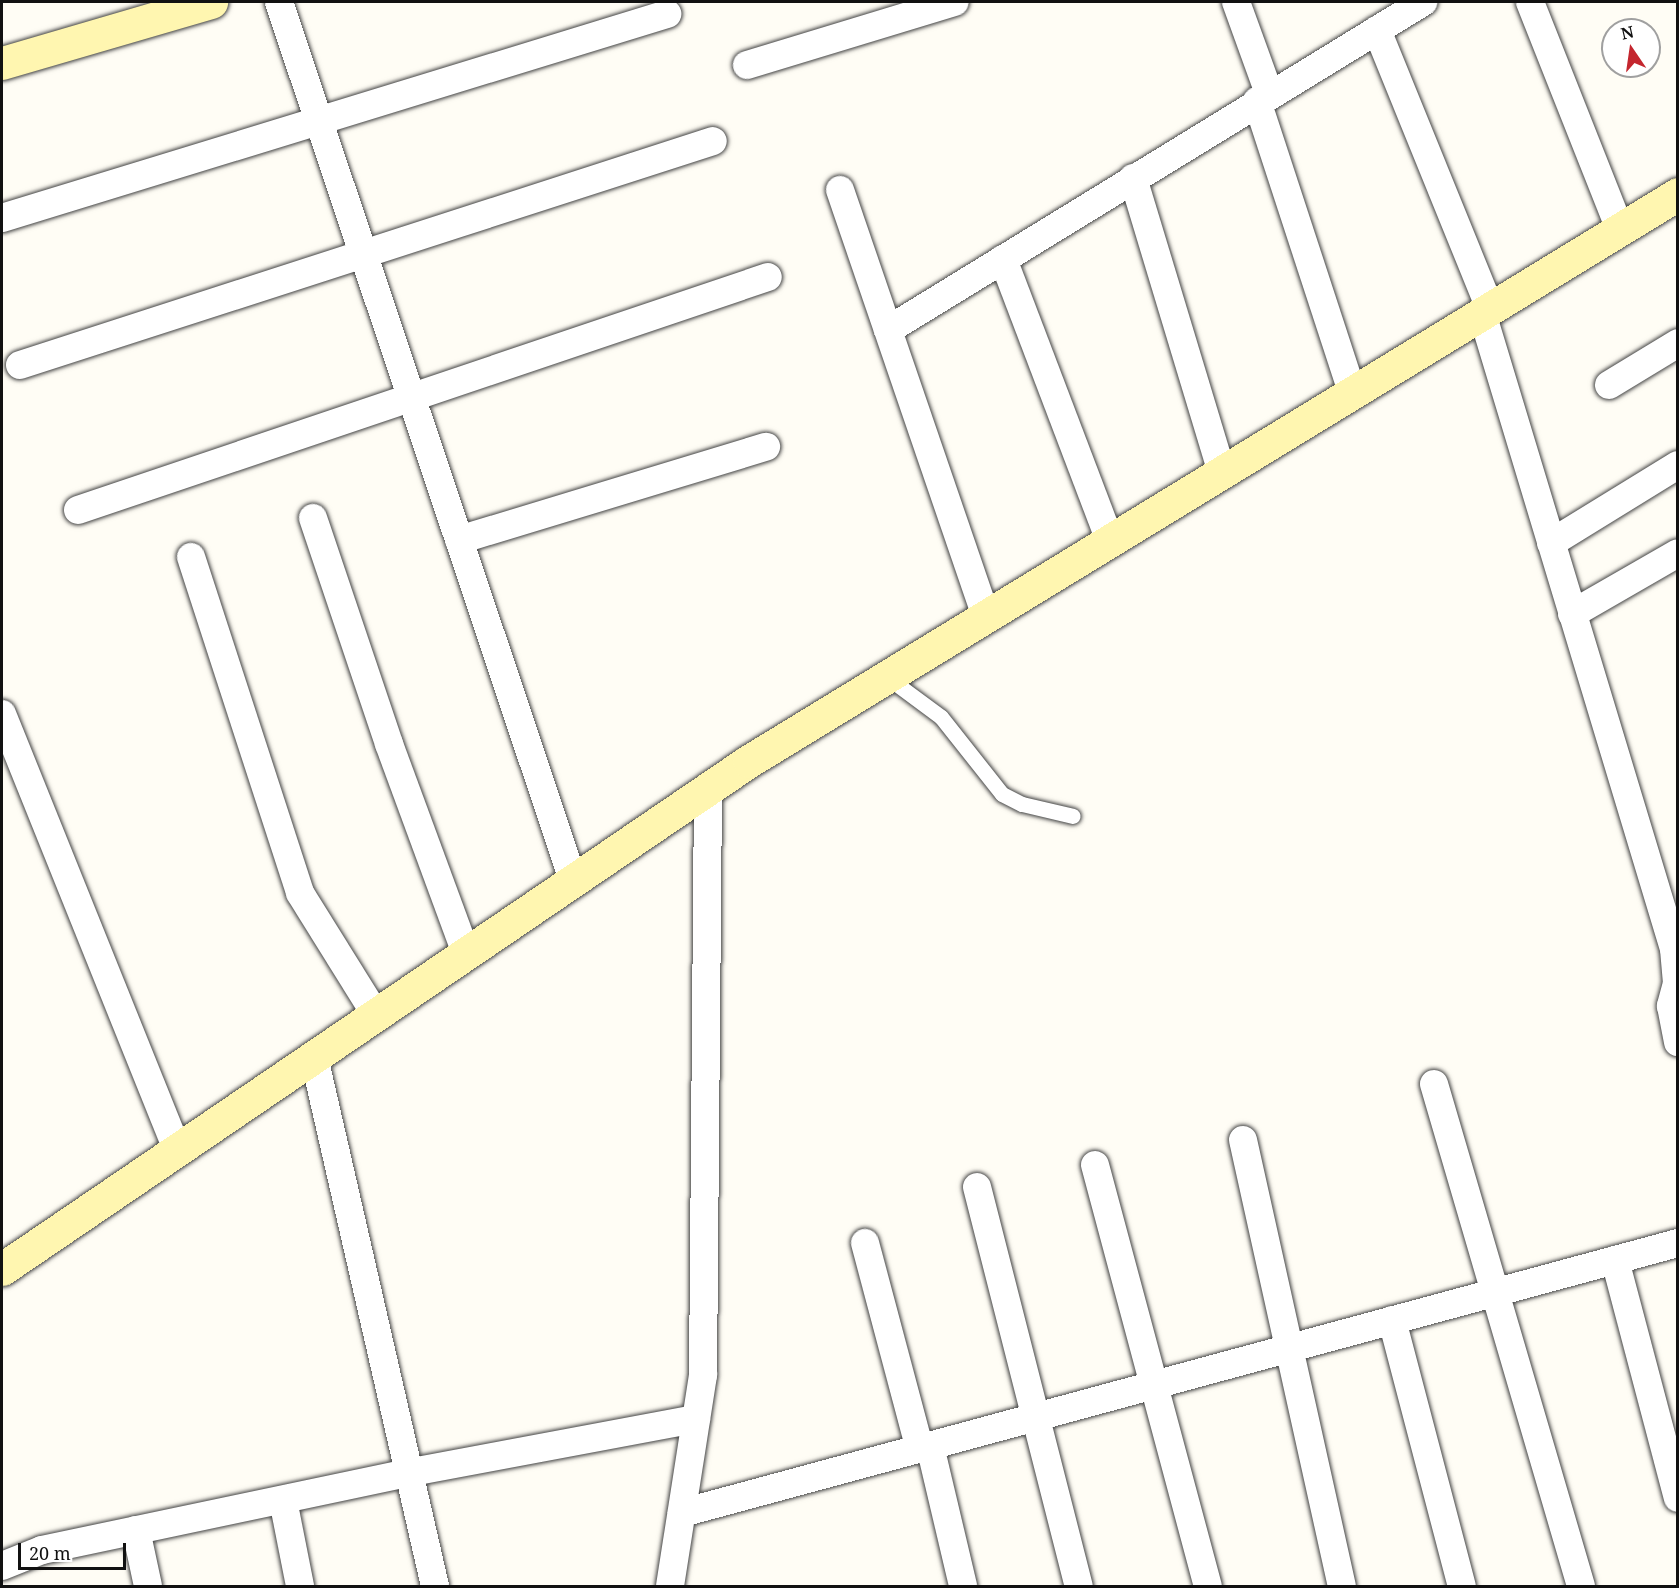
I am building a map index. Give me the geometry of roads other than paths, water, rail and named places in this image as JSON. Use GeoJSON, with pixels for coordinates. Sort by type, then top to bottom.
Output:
{"type":"FeatureCollection","features":[{"type":"Feature","properties":{"kind":"main road"},"geometry":{"type":"LineString","coordinates":[[2,63],[211,2]]}},
{"type":"Feature","properties":{"kind":"main road"},"geometry":{"type":"LineString","coordinates":[[2,1269],[708,789],[986,616],[1677,194]]}},
{"type":"Feature","properties":{"kind":"street"},"geometry":{"type":"LineString","coordinates":[[279,2],[573,880]]}},
{"type":"Feature","properties":{"kind":"street"},"geometry":{"type":"LineString","coordinates":[[747,65],[955,2]]}},
{"type":"Feature","properties":{"kind":"street"},"geometry":{"type":"LineString","coordinates":[[1236,2],[1352,392]]}},
{"type":"Feature","properties":{"kind":"street"},"geometry":{"type":"LineString","coordinates":[[888,330],[1263,97],[1423,2]]}},
{"type":"Feature","properties":{"kind":"street"},"geometry":{"type":"LineString","coordinates":[[1530,2],[1620,229]]}},
{"type":"Feature","properties":{"kind":"street"},"geometry":{"type":"LineString","coordinates":[[2,218],[319,123],[667,14]]}},
{"type":"Feature","properties":{"kind":"street"},"geometry":{"type":"LineString","coordinates":[[1377,30],[1486,311],[1551,543],[1677,965],[1671,1006],[1677,1042]]}},
{"type":"Feature","properties":{"kind":"street"},"geometry":{"type":"LineString","coordinates":[[20,366],[713,141]]}},
{"type":"Feature","properties":{"kind":"street"},"geometry":{"type":"LineString","coordinates":[[1133,178],[1222,472]]}},
{"type":"Feature","properties":{"kind":"street"},"geometry":{"type":"LineString","coordinates":[[840,189],[986,616]]}},
{"type":"Feature","properties":{"kind":"street"},"geometry":{"type":"LineString","coordinates":[[1003,259],[1110,540]]}},
{"type":"Feature","properties":{"kind":"street"},"geometry":{"type":"LineString","coordinates":[[78,510],[768,278]]}},
{"type":"Feature","properties":{"kind":"street"},"geometry":{"type":"LineString","coordinates":[[1609,385],[1677,343]]}},
{"type":"Feature","properties":{"kind":"street"},"geometry":{"type":"LineString","coordinates":[[459,540],[766,447]]}},
{"type":"Feature","properties":{"kind":"street"},"geometry":{"type":"LineString","coordinates":[[1551,543],[1677,465]]}},
{"type":"Feature","properties":{"kind":"street"},"geometry":{"type":"LineString","coordinates":[[313,518],[389,744],[466,953]]}},
{"type":"Feature","properties":{"kind":"street"},"geometry":{"type":"LineString","coordinates":[[1572,614],[1677,553]]}},
{"type":"Feature","properties":{"kind":"street"},"geometry":{"type":"LineString","coordinates":[[191,558],[300,893],[376,1015]]}},
{"type":"Feature","properties":{"kind":"street"},"geometry":{"type":"LineString","coordinates":[[5,732],[177,1150]]}},
{"type":"Feature","properties":{"kind":"street"},"geometry":{"type":"LineString","coordinates":[[670,1587],[704,1375],[708,789]]}},
{"type":"Feature","properties":{"kind":"street"},"geometry":{"type":"LineString","coordinates":[[314,1057],[407,1473],[435,1587]]}},
{"type":"Feature","properties":{"kind":"street"},"geometry":{"type":"LineString","coordinates":[[1434,1084],[1581,1587]]}},
{"type":"Feature","properties":{"kind":"street"},"geometry":{"type":"LineString","coordinates":[[1243,1140],[1342,1587]]}},
{"type":"Feature","properties":{"kind":"street"},"geometry":{"type":"LineString","coordinates":[[1095,1165],[1208,1587]]}},
{"type":"Feature","properties":{"kind":"street"},"geometry":{"type":"LineString","coordinates":[[977,1188],[1080,1587]]}},
{"type":"Feature","properties":{"kind":"street"},"geometry":{"type":"LineString","coordinates":[[865,1243],[925,1447],[963,1587]]}},
{"type":"Feature","properties":{"kind":"street"},"geometry":{"type":"LineString","coordinates":[[681,1514],[1677,1243]]}},
{"type":"Feature","properties":{"kind":"street"},"geometry":{"type":"LineString","coordinates":[[1615,1260],[1677,1498]]}},
{"type":"Feature","properties":{"kind":"street"},"geometry":{"type":"LineString","coordinates":[[1392,1320],[1462,1587]]}},
{"type":"Feature","properties":{"kind":"street"},"geometry":{"type":"LineString","coordinates":[[2,1566],[42,1550],[136,1530],[407,1473],[696,1419]]}},
{"type":"Feature","properties":{"kind":"street"},"geometry":{"type":"LineString","coordinates":[[283,1500],[300,1587]]}},
{"type":"Feature","properties":{"kind":"street"},"geometry":{"type":"LineString","coordinates":[[136,1530],[148,1587]]}},
{"type":"Feature","properties":{"kind":"lane"},"geometry":{"type":"LineString","coordinates":[[887,677],[941,717],[1002,794],[1022,804],[1073,816]]}}]}
